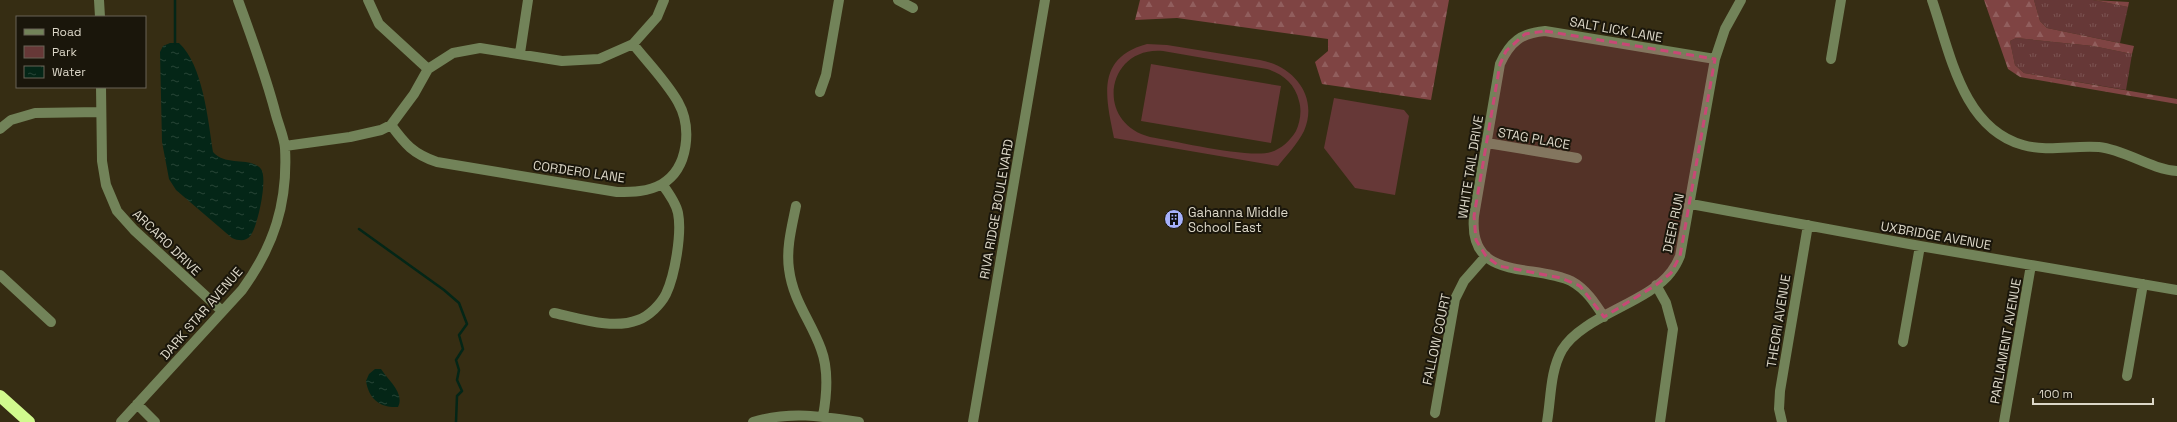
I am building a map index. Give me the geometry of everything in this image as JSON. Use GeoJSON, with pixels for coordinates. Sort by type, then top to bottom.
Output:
{"type":"FeatureCollection","features":[{"type":"Feature","properties":{"kind":"highway"},"geometry":{"type":"LineString","coordinates":[[0,396],[29,422]]}},
{"type":"Feature","properties":{"kind":"street"},"geometry":{"type":"LineString","coordinates":[[99,0],[100,16]]}},
{"type":"Feature","properties":{"kind":"street","name":"DARK STAR AVENUE"},"geometry":{"type":"LineString","coordinates":[[121,422],[222,311],[256,270],[271,242],[282,201],[285,146],[270,92],[238,0]]}},
{"type":"Feature","properties":{"kind":"street"},"geometry":{"type":"LineString","coordinates":[[368,0],[379,24],[428,69]]}},
{"type":"Feature","properties":{"kind":"street"},"geometry":{"type":"LineString","coordinates":[[520,53],[528,0]]}},
{"type":"Feature","properties":{"kind":"street"},"geometry":{"type":"LineString","coordinates":[[285,146],[350,137],[381,130],[391,125],[414,94],[428,69],[453,52],[480,48],[520,53],[562,61],[599,59],[633,44],[657,17],[664,0]]}},
{"type":"Feature","properties":{"kind":"street"},"geometry":{"type":"LineString","coordinates":[[820,92],[826,75],[840,0]]}},
{"type":"Feature","properties":{"kind":"street"},"geometry":{"type":"LineString","coordinates":[[898,0],[913,8]]}},
{"type":"Feature","properties":{"kind":"street","name":"RIVA RIDGE BOULEVARD"},"geometry":{"type":"LineString","coordinates":[[973,422],[1045,0]]}},
{"type":"Feature","properties":{"kind":"street","name":"DEER RUN"},"geometry":{"type":"LineString","coordinates":[[1547,422],[1554,369],[1562,350],[1577,333],[1656,285],[1671,273],[1680,256],[1691,204],[1715,59],[1726,29],[1741,0]]}},
{"type":"Feature","properties":{"kind":"street"},"geometry":{"type":"LineString","coordinates":[[1831,59],[1841,0]]}},
{"type":"Feature","properties":{"kind":"street"},"geometry":{"type":"LineString","coordinates":[[1932,0],[1968,102],[1980,118],[1991,129],[2006,138],[2023,145],[2058,149],[2079,146],[2100,147],[2126,153],[2153,164],[2177,171]]}},
{"type":"Feature","properties":{"kind":"street","name":"SALT LICK LANE"},"geometry":{"type":"LineString","coordinates":[[1515,40],[1524,34],[1545,31],[1715,59]]}},
{"type":"Feature","properties":{"kind":"street","name":"WHITE TAIL DRIVE"},"geometry":{"type":"LineString","coordinates":[[1515,40],[1506,51],[1500,64],[1473,225],[1476,240],[1486,256],[1499,266],[1570,280],[1588,294],[1604,316]]}},
{"type":"Feature","properties":{"kind":"street","name":"CORDERO LANE"},"geometry":{"type":"LineString","coordinates":[[391,125],[406,145],[421,157],[437,162],[617,192],[640,192],[662,184],[676,170],[685,151],[687,126],[678,103],[633,44]]}},
{"type":"Feature","properties":{"kind":"street","name":"ARCARO DRIVE"},"geometry":{"type":"LineString","coordinates":[[101,88],[102,161],[106,185],[117,211],[134,230],[222,311]]}},
{"type":"Feature","properties":{"kind":"street"},"geometry":{"type":"LineString","coordinates":[[0,129],[11,120],[35,113],[101,112]]}},
{"type":"Feature","properties":{"kind":"street","name":"STAG PLACE"},"geometry":{"type":"LineString","coordinates":[[1487,143],[1577,158]]}},
{"type":"Feature","properties":{"kind":"street"},"geometry":{"type":"LineString","coordinates":[[554,313],[603,322],[637,321],[647,316],[666,295],[671,280],[678,226],[678,213],[662,184]]}},
{"type":"Feature","properties":{"kind":"street","name":"UXBRIDGE AVENUE"},"geometry":{"type":"LineString","coordinates":[[1691,204],[1920,246],[2177,290]]}},
{"type":"Feature","properties":{"kind":"street"},"geometry":{"type":"LineString","coordinates":[[796,206],[788,250],[789,269],[794,292],[801,311],[821,349],[826,372],[827,393],[823,416]]}},
{"type":"Feature","properties":{"kind":"street","name":"THEORI AVENUE"},"geometry":{"type":"LineString","coordinates":[[1782,422],[1779,409],[1780,391],[1808,225]]}},
{"type":"Feature","properties":{"kind":"street"},"geometry":{"type":"LineString","coordinates":[[1903,342],[1920,246]]}},
{"type":"Feature","properties":{"kind":"street","name":"FALLOW COURT"},"geometry":{"type":"LineString","coordinates":[[1435,413],[1455,299],[1464,281],[1486,256]]}},
{"type":"Feature","properties":{"kind":"street","name":"PARLIAMENT AVENUE"},"geometry":{"type":"LineString","coordinates":[[2004,422],[2032,265]]}},
{"type":"Feature","properties":{"kind":"street"},"geometry":{"type":"LineString","coordinates":[[0,275],[51,322]]}},
{"type":"Feature","properties":{"kind":"street"},"geometry":{"type":"LineString","coordinates":[[2127,376],[2143,284]]}},
{"type":"Feature","properties":{"kind":"street"},"geometry":{"type":"LineString","coordinates":[[1656,285],[1666,303],[1673,329],[1673,345],[1660,422]]}},
{"type":"Feature","properties":{"kind":"street"},"geometry":{"type":"LineString","coordinates":[[137,404],[155,422]]}},
{"type":"Feature","properties":{"kind":"street"},"geometry":{"type":"LineString","coordinates":[[753,422],[771,417],[796,414],[823,416],[859,422]]}},
{"type":"Feature","properties":{"kind":"highlighted area"},"geometry":{"type":"Polygon","coordinates":[[[1545,31],[1715,59],[1680,256],[1671,273],[1656,285],[1604,317],[1580,286],[1561,278],[1499,266],[1486,256],[1476,240],[1474,216],[1500,64],[1506,51],[1525,34],[1545,31]]]}},
{"type":"Feature","properties":{"kind":"green space"},"geometry":{"type":"Polygon","coordinates":[[[1140,0],[1449,0],[1431,100],[1322,84],[1315,62],[1328,51],[1328,39],[1177,18],[1135,20],[1140,0]]]}},
{"type":"Feature","properties":{"kind":"green space"},"geometry":{"type":"Polygon","coordinates":[[[1984,0],[2034,0],[2040,21],[2047,28],[2134,46],[2132,54],[2093,46],[2016,38],[2010,41],[2015,65],[2024,73],[2177,99],[2177,104],[2020,77],[2008,69],[1984,0]]]}},
{"type":"Feature","properties":{"kind":"green space"},"geometry":{"type":"Polygon","coordinates":[[[2034,0],[2093,0],[2128,7],[2120,43],[2047,28],[2040,21],[2034,0]]]}},
{"type":"Feature","properties":{"kind":"green space"},"geometry":{"type":"Polygon","coordinates":[[[2093,0],[2129,2],[2128,7],[2093,0]]]}},
{"type":"Feature","properties":{"kind":"green space"},"geometry":{"type":"Polygon","coordinates":[[[2016,38],[2093,46],[2132,54],[2126,90],[2024,73],[2015,65],[2010,41],[2016,38]]]}},
{"type":"Feature","properties":{"kind":"green space"},"geometry":{"type":"Polygon","coordinates":[[[1147,44],[1167,45],[1272,63],[1292,76],[1300,85],[1305,95],[1308,106],[1308,118],[1304,131],[1296,144],[1278,166],[1114,138],[1108,108],[1108,81],[1112,69],[1119,59],[1130,50],[1147,44]],[[1163,51],[1144,53],[1129,60],[1119,72],[1114,87],[1114,102],[1120,117],[1132,129],[1150,137],[1230,151],[1261,154],[1271,152],[1282,147],[1294,135],[1299,124],[1300,105],[1295,90],[1288,80],[1267,69],[1163,51]]]}},
{"type":"Feature","properties":{"kind":"green space"},"geometry":{"type":"Polygon","coordinates":[[[1151,64],[1281,86],[1271,143],[1141,121],[1151,64]]]}},
{"type":"Feature","properties":{"kind":"green space"},"geometry":{"type":"Polygon","coordinates":[[[1334,98],[1404,110],[1409,116],[1395,195],[1355,188],[1324,148],[1334,98]]]}},
{"type":"Feature","properties":{"kind":"water"},"geometry":{"type":"Polygon","coordinates":[[[170,43],[179,43],[194,65],[203,94],[213,152],[218,157],[224,159],[256,165],[261,169],[263,174],[263,191],[259,212],[254,230],[245,240],[232,238],[176,190],[169,179],[162,142],[160,52],[163,46],[170,43]]]}},
{"type":"Feature","properties":{"kind":"water"},"geometry":{"type":"Polygon","coordinates":[[[375,369],[381,369],[395,387],[398,392],[400,402],[398,407],[386,406],[377,402],[373,398],[366,381],[369,374],[375,369]]]}},
{"type":"Feature","properties":{"kind":"waterway"},"geometry":{"type":"LineString","coordinates":[[175,0],[175,43]]}},
{"type":"Feature","properties":{"kind":"waterway"},"geometry":{"type":"LineString","coordinates":[[359,229],[444,290],[459,303],[467,324],[459,335],[463,349],[456,360],[459,370],[457,380],[462,391],[457,396],[456,422]]}},
{"type":"Feature","properties":{"kind":"place","name":"Gahanna Middle School East"},"geometry":{"type":"Point","coordinates":[1174,219]}}]}
